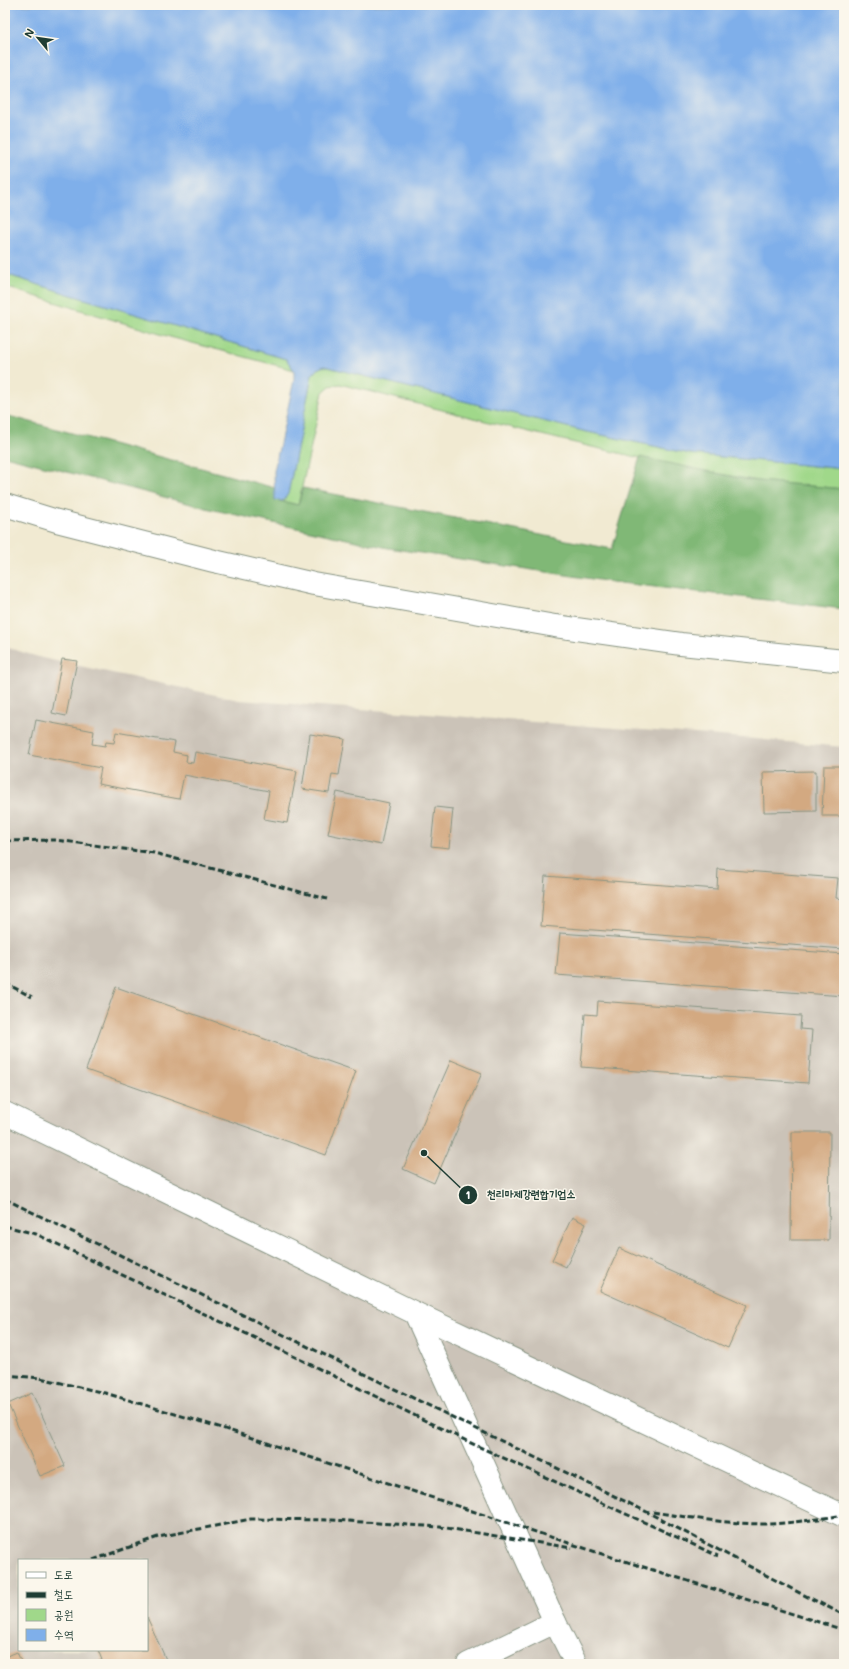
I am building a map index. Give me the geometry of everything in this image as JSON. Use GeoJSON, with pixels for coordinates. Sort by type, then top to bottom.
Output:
{"type":"FeatureCollection","features":[{"type":"Feature","properties":{"kind":"main road"},"geometry":{"type":"LineString","coordinates":[[5,505],[57,521],[214,561],[314,584],[555,626],[681,644],[844,661]]}},
{"type":"Feature","properties":{"kind":"main road"},"geometry":{"type":"LineString","coordinates":[[5,1113],[415,1313],[844,1516]]}},
{"type":"Feature","properties":{"kind":"main road"},"geometry":{"type":"LineString","coordinates":[[415,1313],[555,1622],[576,1664]]}},
{"type":"Feature","properties":{"kind":"main road"},"geometry":{"type":"LineString","coordinates":[[468,1664],[555,1622]]}},
{"type":"Feature","properties":{"kind":"shaded area"},"geometry":{"type":"Polygon","coordinates":[[[5,647],[42,658],[239,700],[709,735],[844,747],[844,1664],[5,1664],[5,647]]]}},
{"type":"Feature","properties":{"kind":"green space"},"geometry":{"type":"Polygon","coordinates":[[[5,274],[286,359],[294,370],[170,337],[5,287],[5,274]]]}},
{"type":"Feature","properties":{"kind":"green space"},"geometry":{"type":"Polygon","coordinates":[[[324,366],[583,431],[691,454],[844,469],[844,489],[759,481],[645,459],[340,384],[330,386],[323,392],[298,505],[283,501],[288,494],[312,375],[317,369],[324,366]]]}},
{"type":"Feature","properties":{"kind":"green space"},"geometry":{"type":"Polygon","coordinates":[[[5,415],[275,488],[276,500],[298,505],[303,488],[612,549],[640,457],[749,480],[844,489],[844,609],[612,582],[388,548],[214,510],[5,456],[5,415]]]}},
{"type":"Feature","properties":{"kind":"water"},"geometry":{"type":"Polygon","coordinates":[[[5,5],[844,5],[844,469],[691,454],[583,431],[324,366],[317,369],[312,375],[288,494],[283,501],[275,500],[274,471],[294,380],[294,370],[286,359],[5,274],[5,5]]]}},
{"type":"Feature","properties":{"kind":"building"},"geometry":{"type":"Polygon","coordinates":[[[62,659],[77,661],[66,716],[52,713],[62,659]]]}},
{"type":"Feature","properties":{"kind":"building"},"geometry":{"type":"Polygon","coordinates":[[[36,720],[94,731],[92,744],[105,746],[106,742],[114,743],[116,732],[175,742],[173,752],[187,755],[186,762],[193,763],[195,752],[297,771],[287,823],[264,819],[269,791],[184,775],[179,799],[98,784],[101,768],[29,755],[36,720]]]}},
{"type":"Feature","properties":{"kind":"building"},"geometry":{"type":"Polygon","coordinates":[[[310,734],[345,739],[339,775],[332,774],[329,793],[302,789],[310,734]]]}},
{"type":"Feature","properties":{"kind":"building"},"geometry":{"type":"Polygon","coordinates":[[[824,766],[844,766],[844,816],[822,816],[824,766]]]}},
{"type":"Feature","properties":{"kind":"building"},"geometry":{"type":"Polygon","coordinates":[[[816,771],[816,811],[764,812],[763,772],[816,771]]]}},
{"type":"Feature","properties":{"kind":"building"},"geometry":{"type":"Polygon","coordinates":[[[337,792],[389,803],[381,845],[328,834],[337,792]]]}},
{"type":"Feature","properties":{"kind":"building"},"geometry":{"type":"Polygon","coordinates":[[[435,807],[453,809],[449,848],[431,846],[435,807]]]}},
{"type":"Feature","properties":{"kind":"building"},"geometry":{"type":"Polygon","coordinates":[[[718,869],[838,878],[836,898],[844,899],[844,949],[541,926],[545,876],[717,889],[718,869]]]}},
{"type":"Feature","properties":{"kind":"building"},"geometry":{"type":"Polygon","coordinates":[[[560,933],[844,954],[844,996],[556,975],[560,933]]]}},
{"type":"Feature","properties":{"kind":"building"},"geometry":{"type":"Polygon","coordinates":[[[116,987],[356,1071],[326,1155],[86,1070],[116,987]]]}},
{"type":"Feature","properties":{"kind":"building"},"geometry":{"type":"Polygon","coordinates":[[[598,1001],[801,1016],[800,1029],[812,1030],[808,1083],[581,1067],[585,1014],[597,1015],[598,1001]]]}},
{"type":"Feature","properties":{"kind":"building"},"geometry":{"type":"Polygon","coordinates":[[[451,1060],[482,1073],[434,1183],[403,1169],[451,1060]]]}},
{"type":"Feature","properties":{"kind":"building"},"geometry":{"type":"Polygon","coordinates":[[[792,1132],[830,1132],[829,1240],[791,1240],[792,1132]]]}},
{"type":"Feature","properties":{"kind":"building"},"geometry":{"type":"Polygon","coordinates":[[[572,1217],[586,1224],[566,1267],[552,1260],[572,1217]]]}},
{"type":"Feature","properties":{"kind":"building"},"geometry":{"type":"Polygon","coordinates":[[[619,1248],[747,1305],[728,1348],[600,1291],[619,1248]]]}},
{"type":"Feature","properties":{"kind":"building"},"geometry":{"type":"Polygon","coordinates":[[[32,1393],[65,1466],[40,1476],[8,1404],[32,1393]]]}},
{"type":"Feature","properties":{"kind":"building"},"geometry":{"type":"Polygon","coordinates":[[[148,1619],[168,1664],[93,1664],[102,1660],[98,1651],[148,1651],[148,1619]]]}},
{"type":"Feature","properties":{"kind":"building"},"geometry":{"type":"Polygon","coordinates":[[[17,1652],[22,1664],[5,1664],[5,1657],[17,1652]]]}},
{"type":"Feature","properties":{"kind":"railway"},"geometry":{"type":"LineString","coordinates":[[5,841],[56,840],[154,853],[327,899]]}},
{"type":"Feature","properties":{"kind":"railway"},"geometry":{"type":"LineString","coordinates":[[5,983],[32,997]]}},
{"type":"Feature","properties":{"kind":"railway"},"geometry":{"type":"LineString","coordinates":[[5,1199],[647,1512],[844,1615]]}},
{"type":"Feature","properties":{"kind":"railway"},"geometry":{"type":"LineString","coordinates":[[5,1226],[36,1234],[291,1355],[475,1445],[718,1556]]}},
{"type":"Feature","properties":{"kind":"railway"},"geometry":{"type":"LineString","coordinates":[[5,1375],[40,1378],[105,1393],[222,1428],[599,1553],[844,1630]]}},
{"type":"Feature","properties":{"kind":"railway"},"geometry":{"type":"LineString","coordinates":[[653,1512],[725,1522],[754,1524],[796,1522],[844,1515]]}},
{"type":"Feature","properties":{"kind":"railway"},"geometry":{"type":"LineString","coordinates":[[96,1559],[158,1537],[251,1519],[332,1520],[440,1527],[572,1548]]}},
{"type":"Feature","properties":{"kind":"place","name":"천리마제강련합기업소"},"geometry":{"type":"Point","coordinates":[424,1153]}}]}
